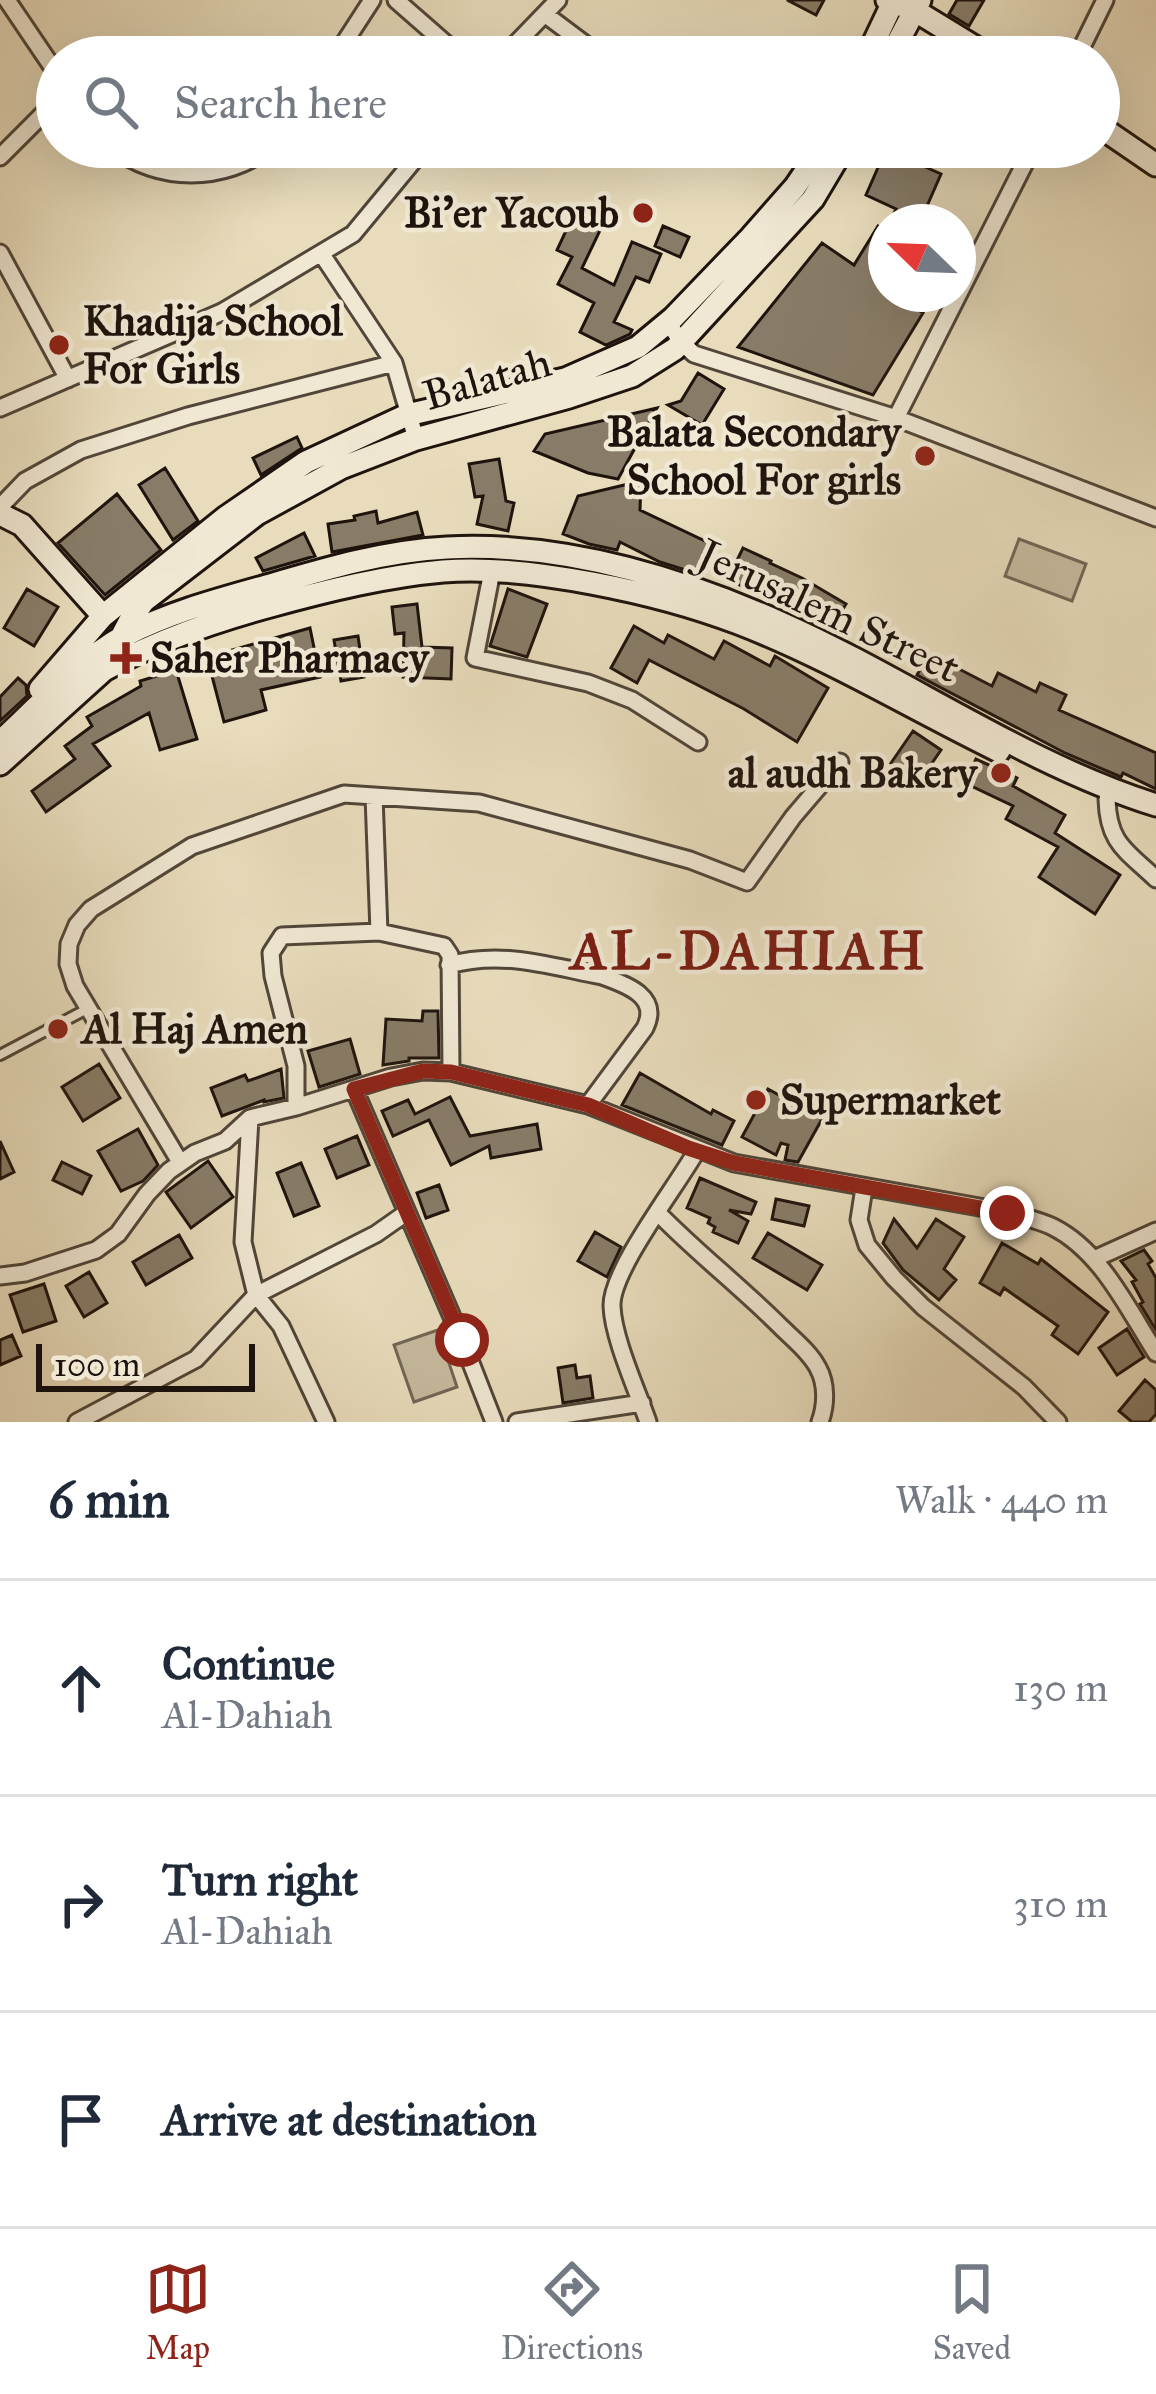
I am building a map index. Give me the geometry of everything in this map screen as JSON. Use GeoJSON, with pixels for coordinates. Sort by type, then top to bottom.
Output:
{"type":"FeatureCollection","features":[{"type":"Feature","properties":{"kind":"main road"},"geometry":{"type":"LineString","coordinates":[[881,36],[903,2]]}},
{"type":"Feature","properties":{"kind":"main road"},"geometry":{"type":"LineString","coordinates":[[895,36],[903,2]]}},
{"type":"Feature","properties":{"kind":"main road"},"geometry":{"type":"LineString","coordinates":[[903,2],[957,36]]}},
{"type":"Feature","properties":{"kind":"main road"},"geometry":{"type":"LineString","coordinates":[[1120,140],[1156,165]]}},
{"type":"Feature","properties":{"kind":"main road","name":"Balatah"},"geometry":{"type":"LineString","coordinates":[[0,739],[103,616],[269,485],[306,462],[407,415],[565,380],[638,347],[751,237],[808,168]]}},
{"type":"Feature","properties":{"kind":"main road","name":"Balatah"},"geometry":{"type":"LineString","coordinates":[[119,642],[144,601],[257,514],[341,469],[416,439],[632,376],[675,349],[813,199],[831,168]]}},
{"type":"Feature","properties":{"kind":"main road"},"geometry":{"type":"LineString","coordinates":[[0,510],[22,525],[103,616]]}},
{"type":"Feature","properties":{"kind":"main road","name":"Jerusalem Street"},"geometry":{"type":"LineString","coordinates":[[0,739],[82,667],[119,642],[207,602],[382,556],[491,548],[598,561],[682,584],[780,623],[1066,769],[1156,805]]}},
{"type":"Feature","properties":{"kind":"main road","name":"Jerusalem Street"},"geometry":{"type":"LineString","coordinates":[[104,670],[197,628],[379,579],[492,571],[600,586],[682,604],[737,623],[1031,767],[1156,817]]}},
{"type":"Feature","properties":{"kind":"main road"},"geometry":{"type":"LineString","coordinates":[[0,764],[104,670],[119,642]]}},
{"type":"Feature","properties":{"kind":"street"},"geometry":{"type":"LineString","coordinates":[[7,0],[36,43]]}},
{"type":"Feature","properties":{"kind":"street"},"geometry":{"type":"LineString","coordinates":[[349,36],[372,0]]}},
{"type":"Feature","properties":{"kind":"street"},"geometry":{"type":"LineString","coordinates":[[396,0],[437,36]]}},
{"type":"Feature","properties":{"kind":"street"},"geometry":{"type":"LineString","coordinates":[[524,36],[558,0]]}},
{"type":"Feature","properties":{"kind":"street"},"geometry":{"type":"LineString","coordinates":[[1087,36],[1105,0]]}},
{"type":"Feature","properties":{"kind":"street"},"geometry":{"type":"LineString","coordinates":[[546,15],[574,36]]}},
{"type":"Feature","properties":{"kind":"street"},"geometry":{"type":"LineString","coordinates":[[0,157],[36,121]]}},
{"type":"Feature","properties":{"kind":"street"},"geometry":{"type":"LineString","coordinates":[[148,168],[174,174],[231,168]]}},
{"type":"Feature","properties":{"kind":"street"},"geometry":{"type":"LineString","coordinates":[[0,408],[222,313],[353,234],[408,168]]}},
{"type":"Feature","properties":{"kind":"street"},"geometry":{"type":"LineString","coordinates":[[896,418],[1022,168]]}},
{"type":"Feature","properties":{"kind":"street"},"geometry":{"type":"LineString","coordinates":[[0,253],[68,379]]}},
{"type":"Feature","properties":{"kind":"street"},"geometry":{"type":"LineString","coordinates":[[321,253],[394,362],[416,439]]}},
{"type":"Feature","properties":{"kind":"street"},"geometry":{"type":"LineString","coordinates":[[668,322],[694,354],[896,418],[1156,518]]}},
{"type":"Feature","properties":{"kind":"street"},"geometry":{"type":"LineString","coordinates":[[0,510],[25,481],[81,450],[188,416],[394,362]]}},
{"type":"Feature","properties":{"kind":"street"},"geometry":{"type":"LineString","coordinates":[[492,571],[475,658],[588,683],[632,700],[698,742]]}},
{"type":"Feature","properties":{"kind":"street"},"geometry":{"type":"LineString","coordinates":[[180,1162],[88,1009],[70,974],[68,954],[72,934],[91,909],[192,846],[344,794],[479,803],[690,860],[747,882],[840,762]]}},
{"type":"Feature","properties":{"kind":"street"},"geometry":{"type":"LineString","coordinates":[[374,796],[380,932]]}},
{"type":"Feature","properties":{"kind":"street"},"geometry":{"type":"LineString","coordinates":[[1107,800],[1112,835],[1156,879]]}},
{"type":"Feature","properties":{"kind":"street"},"geometry":{"type":"LineString","coordinates":[[296,1107],[296,1066],[271,953],[282,936],[380,932],[444,946],[449,955],[451,1072]]}},
{"type":"Feature","properties":{"kind":"street"},"geometry":{"type":"LineString","coordinates":[[449,965],[502,957],[602,976],[644,998],[650,1007],[645,1028],[588,1105]]}},
{"type":"Feature","properties":{"kind":"street"},"geometry":{"type":"LineString","coordinates":[[0,1276],[25,1274],[96,1250],[118,1234],[157,1182],[180,1162],[225,1141],[250,1118],[423,1071],[451,1072],[588,1105],[734,1163],[1050,1225],[1094,1259],[1156,1353]]}},
{"type":"Feature","properties":{"kind":"street"},"geometry":{"type":"LineString","coordinates":[[354,1089],[494,1422]]}},
{"type":"Feature","properties":{"kind":"street"},"geometry":{"type":"LineString","coordinates":[[250,1118],[243,1242],[256,1295],[281,1326],[326,1422]]}},
{"type":"Feature","properties":{"kind":"street"},"geometry":{"type":"LineString","coordinates":[[648,1422],[614,1322],[613,1293],[638,1243],[697,1150]]}},
{"type":"Feature","properties":{"kind":"street"},"geometry":{"type":"LineString","coordinates":[[864,1188],[859,1220],[867,1245],[894,1278],[985,1359],[1024,1387],[1058,1422]]}},
{"type":"Feature","properties":{"kind":"street"},"geometry":{"type":"LineString","coordinates":[[77,1422],[196,1359],[256,1295],[376,1234],[406,1213]]}},
{"type":"Feature","properties":{"kind":"street"},"geometry":{"type":"LineString","coordinates":[[658,1214],[809,1355],[823,1385],[820,1422]]}},
{"type":"Feature","properties":{"kind":"street"},"geometry":{"type":"LineString","coordinates":[[1094,1259],[1156,1231]]}},
{"type":"Feature","properties":{"kind":"street"},"geometry":{"type":"LineString","coordinates":[[517,1422],[641,1402]]}},
{"type":"Feature","properties":{"kind":"lane"},"geometry":{"type":"LineString","coordinates":[[0,1055],[88,1009]]}},
{"type":"Feature","properties":{"kind":"shaded area"},"geometry":{"type":"Polygon","coordinates":[[[1019,539],[1086,564],[1072,601],[1005,576],[1019,539]]]}},
{"type":"Feature","properties":{"kind":"shaded area"},"geometry":{"type":"Polygon","coordinates":[[[438,1330],[457,1387],[414,1402],[394,1345],[438,1330]]]}},
{"type":"Feature","properties":{"kind":"building"},"geometry":{"type":"Polygon","coordinates":[[[787,0],[824,0],[816,15],[787,0]]]}},
{"type":"Feature","properties":{"kind":"building"},"geometry":{"type":"Polygon","coordinates":[[[957,0],[984,0],[969,26],[949,14],[957,0]]]}},
{"type":"Feature","properties":{"kind":"building"},"geometry":{"type":"Polygon","coordinates":[[[878,168],[928,168],[941,174],[928,204],[885,204],[866,195],[878,168]]]}},
{"type":"Feature","properties":{"kind":"building"},"geometry":{"type":"Polygon","coordinates":[[[577,207],[605,220],[582,268],[614,285],[632,242],[661,254],[649,282],[636,277],[614,322],[632,330],[630,334],[606,345],[580,332],[594,303],[558,284],[572,257],[557,250],[577,207]]]}},
{"type":"Feature","properties":{"kind":"building"},"geometry":{"type":"Polygon","coordinates":[[[663,226],[689,237],[680,257],[655,246],[663,226]]]}},
{"type":"Feature","properties":{"kind":"building"},"geometry":{"type":"Polygon","coordinates":[[[868,242],[868,312],[923,313],[873,395],[738,347],[822,243],[854,265],[868,242]]]}},
{"type":"Feature","properties":{"kind":"building"},"geometry":{"type":"Polygon","coordinates":[[[698,373],[724,389],[702,425],[668,405],[681,401],[698,373]]]}},
{"type":"Feature","properties":{"kind":"building"},"geometry":{"type":"Polygon","coordinates":[[[657,408],[618,479],[588,473],[534,451],[545,434],[657,408]]]}},
{"type":"Feature","properties":{"kind":"building"},"geometry":{"type":"Polygon","coordinates":[[[297,437],[302,448],[261,475],[253,458],[297,437]]]}},
{"type":"Feature","properties":{"kind":"building"},"geometry":{"type":"Polygon","coordinates":[[[499,459],[506,501],[514,503],[508,531],[477,524],[483,496],[475,497],[469,464],[499,459]]]}},
{"type":"Feature","properties":{"kind":"building"},"geometry":{"type":"Polygon","coordinates":[[[165,468],[198,521],[173,540],[139,485],[165,468]]]}},
{"type":"Feature","properties":{"kind":"building"},"geometry":{"type":"Polygon","coordinates":[[[641,481],[640,510],[709,543],[695,573],[620,542],[617,550],[563,534],[578,496],[641,481]]]}},
{"type":"Feature","properties":{"kind":"building"},"geometry":{"type":"Polygon","coordinates":[[[117,494],[161,550],[105,595],[58,543],[117,494]]]}},
{"type":"Feature","properties":{"kind":"building"},"geometry":{"type":"Polygon","coordinates":[[[376,511],[378,523],[417,512],[423,535],[332,552],[328,524],[376,511]]]}},
{"type":"Feature","properties":{"kind":"building"},"geometry":{"type":"Polygon","coordinates":[[[304,533],[315,556],[263,571],[256,558],[304,533]]]}},
{"type":"Feature","properties":{"kind":"building"},"geometry":{"type":"Polygon","coordinates":[[[743,548],[846,604],[830,630],[728,579],[743,548]]]}},
{"type":"Feature","properties":{"kind":"building"},"geometry":{"type":"Polygon","coordinates":[[[27,589],[58,607],[34,646],[4,628],[27,589]]]}},
{"type":"Feature","properties":{"kind":"building"},"geometry":{"type":"Polygon","coordinates":[[[508,589],[547,604],[527,657],[490,646],[508,589]]]}},
{"type":"Feature","properties":{"kind":"building"},"geometry":{"type":"Polygon","coordinates":[[[417,604],[422,647],[452,648],[451,679],[403,677],[404,633],[395,634],[392,607],[417,604]]]}},
{"type":"Feature","properties":{"kind":"building"},"geometry":{"type":"Polygon","coordinates":[[[634,626],[664,643],[668,635],[714,659],[724,641],[770,666],[775,656],[828,688],[797,742],[649,660],[637,683],[611,668],[634,626]]]}},
{"type":"Feature","properties":{"kind":"building"},"geometry":{"type":"Polygon","coordinates":[[[310,628],[320,677],[261,690],[266,710],[224,722],[207,657],[310,628]]]}},
{"type":"Feature","properties":{"kind":"building"},"geometry":{"type":"Polygon","coordinates":[[[358,636],[364,677],[341,681],[334,640],[358,636]]]}},
{"type":"Feature","properties":{"kind":"building"},"geometry":{"type":"Polygon","coordinates":[[[928,653],[992,686],[998,673],[1036,692],[1040,683],[1066,695],[1059,710],[1156,753],[1156,789],[1065,753],[917,675],[928,653]]]}},
{"type":"Feature","properties":{"kind":"building"},"geometry":{"type":"Polygon","coordinates":[[[176,670],[197,739],[160,750],[149,713],[93,744],[110,766],[46,812],[32,791],[75,759],[65,746],[92,726],[87,717],[141,686],[140,681],[176,670]]]}},
{"type":"Feature","properties":{"kind":"building"},"geometry":{"type":"Polygon","coordinates":[[[18,678],[26,685],[27,696],[0,721],[0,697],[18,678]]]}},
{"type":"Feature","properties":{"kind":"building"},"geometry":{"type":"Polygon","coordinates":[[[913,731],[941,750],[919,782],[891,763],[913,731]]]}},
{"type":"Feature","properties":{"kind":"building"},"geometry":{"type":"Polygon","coordinates":[[[976,759],[1017,778],[1013,786],[1065,815],[1055,833],[1120,875],[1095,914],[1039,877],[1058,847],[1006,819],[1013,806],[965,783],[976,759]]]}},
{"type":"Feature","properties":{"kind":"building"},"geometry":{"type":"Polygon","coordinates":[[[423,1011],[438,1011],[439,1058],[409,1058],[383,1065],[386,1019],[422,1021],[423,1011]]]}},
{"type":"Feature","properties":{"kind":"building"},"geometry":{"type":"Polygon","coordinates":[[[350,1039],[360,1074],[319,1087],[308,1051],[350,1039]]]}},
{"type":"Feature","properties":{"kind":"building"},"geometry":{"type":"Polygon","coordinates":[[[99,1064],[120,1098],[83,1121],[62,1087],[99,1064]]]}},
{"type":"Feature","properties":{"kind":"building"},"geometry":{"type":"Polygon","coordinates":[[[281,1069],[284,1098],[264,1100],[222,1116],[211,1088],[245,1075],[248,1081],[281,1069]]]}},
{"type":"Feature","properties":{"kind":"building"},"geometry":{"type":"Polygon","coordinates":[[[640,1073],[711,1114],[713,1110],[734,1121],[722,1145],[622,1105],[640,1073]]]}},
{"type":"Feature","properties":{"kind":"building"},"geometry":{"type":"Polygon","coordinates":[[[768,1089],[822,1119],[798,1162],[785,1160],[788,1145],[781,1143],[776,1155],[742,1137],[768,1089]]]}},
{"type":"Feature","properties":{"kind":"building"},"geometry":{"type":"Polygon","coordinates":[[[450,1097],[470,1136],[537,1124],[541,1149],[491,1158],[489,1146],[451,1165],[429,1120],[393,1136],[382,1111],[408,1100],[415,1114],[450,1097]]]}},
{"type":"Feature","properties":{"kind":"building"},"geometry":{"type":"Polygon","coordinates":[[[138,1129],[158,1165],[143,1181],[121,1191],[98,1151],[138,1129]]]}},
{"type":"Feature","properties":{"kind":"building"},"geometry":{"type":"Polygon","coordinates":[[[357,1136],[369,1165],[337,1178],[325,1149],[357,1136]]]}},
{"type":"Feature","properties":{"kind":"building"},"geometry":{"type":"Polygon","coordinates":[[[0,1141],[14,1172],[0,1179],[0,1141]]]}},
{"type":"Feature","properties":{"kind":"building"},"geometry":{"type":"Polygon","coordinates":[[[208,1161],[233,1197],[191,1228],[166,1192],[208,1161]]]}},
{"type":"Feature","properties":{"kind":"building"},"geometry":{"type":"Polygon","coordinates":[[[62,1162],[91,1176],[82,1194],[53,1180],[62,1162]]]}},
{"type":"Feature","properties":{"kind":"building"},"geometry":{"type":"Polygon","coordinates":[[[301,1163],[319,1206],[294,1216],[277,1173],[301,1163]]]}},
{"type":"Feature","properties":{"kind":"building"},"geometry":{"type":"Polygon","coordinates":[[[700,1178],[756,1202],[751,1214],[729,1210],[748,1221],[738,1243],[713,1232],[710,1218],[687,1208],[700,1178]]]}},
{"type":"Feature","properties":{"kind":"building"},"geometry":{"type":"Polygon","coordinates":[[[439,1185],[448,1210],[426,1218],[417,1193],[439,1185]]]}},
{"type":"Feature","properties":{"kind":"building"},"geometry":{"type":"Polygon","coordinates":[[[776,1199],[809,1206],[804,1226],[772,1219],[776,1199]]]}},
{"type":"Feature","properties":{"kind":"building"},"geometry":{"type":"Polygon","coordinates":[[[894,1219],[917,1248],[936,1219],[964,1237],[944,1269],[956,1280],[939,1300],[903,1270],[883,1243],[894,1219]]]}},
{"type":"Feature","properties":{"kind":"building"},"geometry":{"type":"Polygon","coordinates":[[[595,1232],[621,1247],[607,1277],[578,1261],[595,1232]]]}},
{"type":"Feature","properties":{"kind":"building"},"geometry":{"type":"Polygon","coordinates":[[[768,1233],[822,1265],[807,1290],[753,1258],[768,1233]]]}},
{"type":"Feature","properties":{"kind":"building"},"geometry":{"type":"Polygon","coordinates":[[[179,1235],[192,1258],[146,1285],[133,1262],[179,1235]]]}},
{"type":"Feature","properties":{"kind":"building"},"geometry":{"type":"Polygon","coordinates":[[[1002,1243],[1038,1264],[1041,1259],[1108,1312],[1078,1354],[1052,1335],[1058,1326],[1004,1288],[1000,1295],[980,1283],[1002,1243]]]}},
{"type":"Feature","properties":{"kind":"building"},"geometry":{"type":"Polygon","coordinates":[[[1144,1250],[1156,1278],[1156,1330],[1140,1304],[1132,1282],[1136,1280],[1121,1261],[1144,1250]]]}},
{"type":"Feature","properties":{"kind":"building"},"geometry":{"type":"Polygon","coordinates":[[[89,1272],[107,1303],[84,1317],[66,1286],[89,1272]]]}},
{"type":"Feature","properties":{"kind":"building"},"geometry":{"type":"Polygon","coordinates":[[[44,1284],[56,1321],[23,1332],[10,1295],[44,1284]]]}},
{"type":"Feature","properties":{"kind":"building"},"geometry":{"type":"Polygon","coordinates":[[[1127,1329],[1144,1357],[1117,1375],[1099,1348],[1127,1329]]]}},
{"type":"Feature","properties":{"kind":"building"},"geometry":{"type":"Polygon","coordinates":[[[12,1335],[21,1356],[0,1365],[0,1340],[12,1335]]]}},
{"type":"Feature","properties":{"kind":"building"},"geometry":{"type":"Polygon","coordinates":[[[575,1365],[577,1378],[590,1376],[593,1398],[563,1403],[558,1368],[575,1365]]]}},
{"type":"Feature","properties":{"kind":"building"},"geometry":{"type":"Polygon","coordinates":[[[1145,1380],[1156,1390],[1156,1414],[1149,1422],[1132,1422],[1119,1411],[1145,1380]]]}},
{"type":"Feature","properties":{"kind":"place","name":"Bi'er Yacoub"},"geometry":{"type":"Point","coordinates":[643,213]}},
{"type":"Feature","properties":{"kind":"place","name":"Khadija School For Girls"},"geometry":{"type":"Point","coordinates":[59,345]}},
{"type":"Feature","properties":{"kind":"place","name":"Balata Secondary School For girls"},"geometry":{"type":"Point","coordinates":[925,456]}},
{"type":"Feature","properties":{"kind":"place","name":"Saher Pharmacy"},"geometry":{"type":"Point","coordinates":[126,658]}},
{"type":"Feature","properties":{"kind":"place","name":"al audh Bakery"},"geometry":{"type":"Point","coordinates":[1001,773]}},
{"type":"Feature","properties":{"kind":"place","name":"Al Haj Amen"},"geometry":{"type":"Point","coordinates":[58,1029]}},
{"type":"Feature","properties":{"kind":"place","name":"Supermarket"},"geometry":{"type":"Point","coordinates":[756,1100]}},
{"type":"Feature","properties":{"kind":"district","name":"AL-DAHIAH"},"geometry":{"type":"Point","coordinates":[749,951]}},
{"type":"Feature","properties":{"kind":"route"},"geometry":{"type":"LineString","coordinates":[[462,1340],[354,1089],[423,1071],[451,1072],[588,1105],[734,1163],[1007,1213]]}}]}
